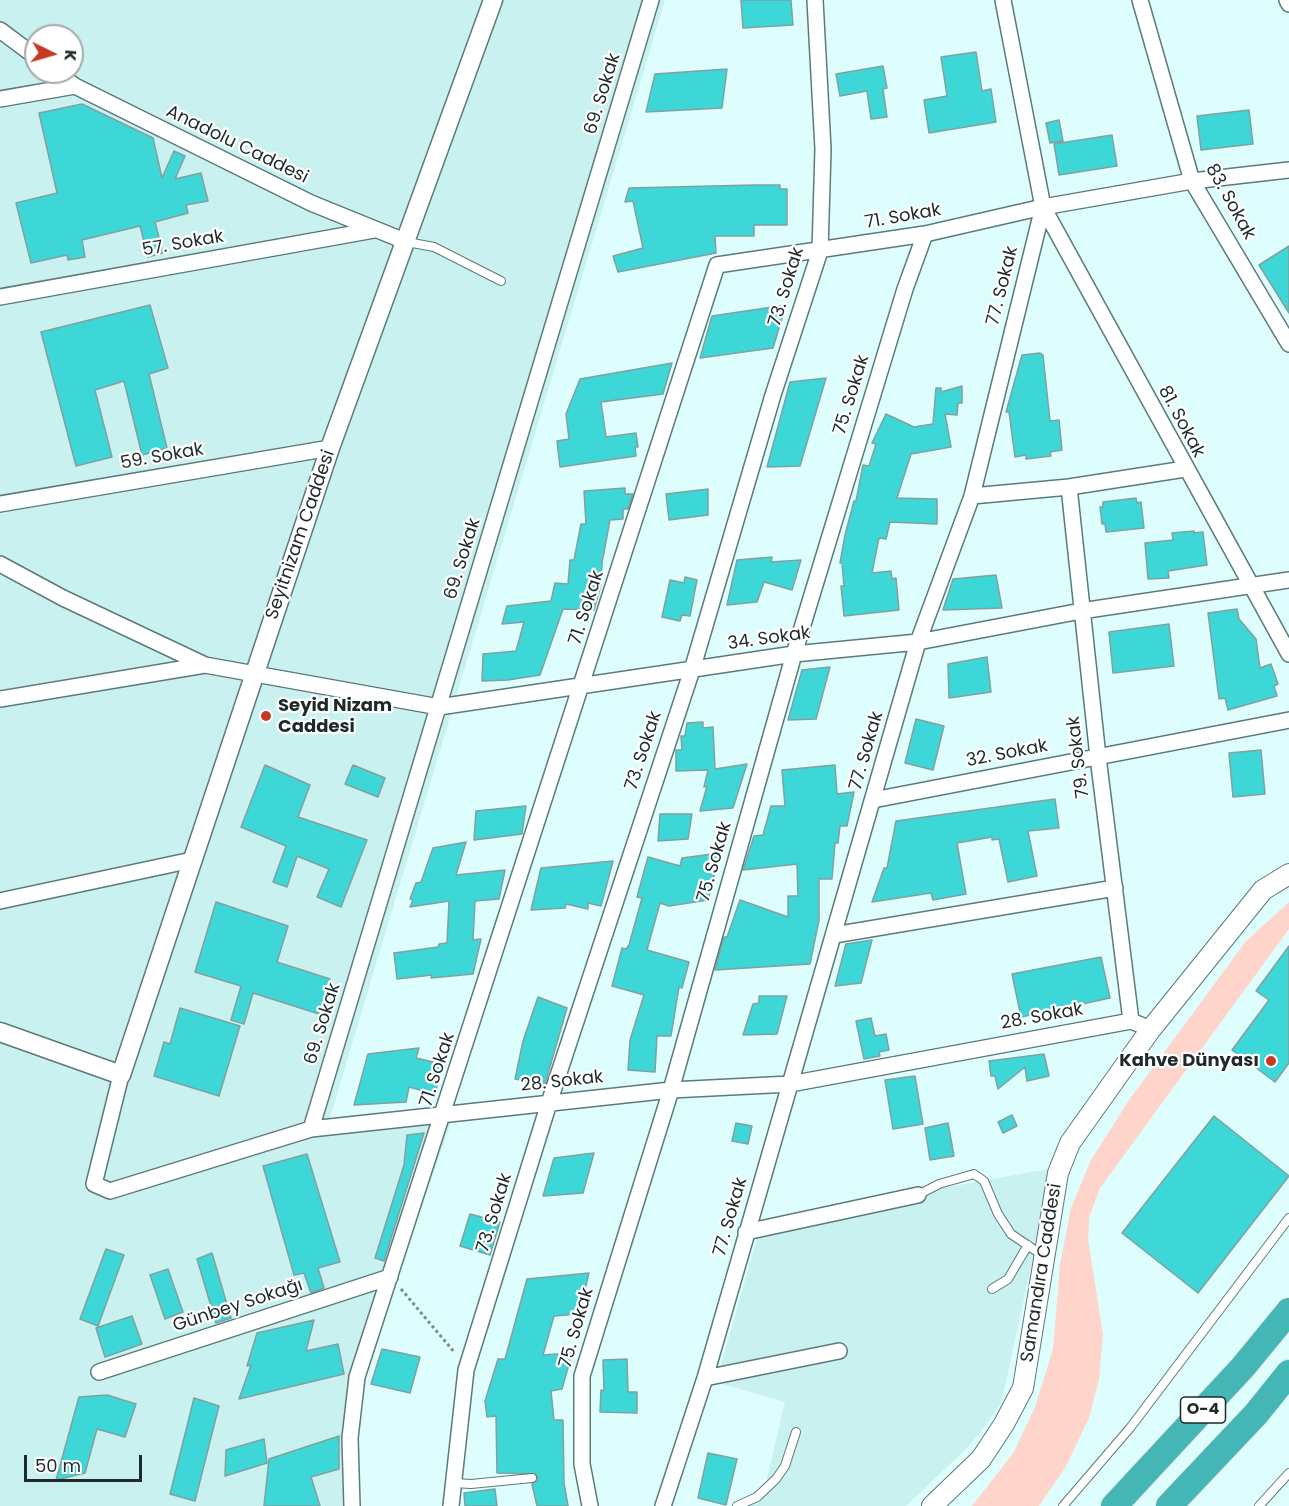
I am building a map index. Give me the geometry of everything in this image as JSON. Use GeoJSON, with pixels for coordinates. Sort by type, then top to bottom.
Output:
{"type":"FeatureCollection","features":[{"type":"Feature","properties":{"kind":"highway","name":"O-4"},"geometry":{"type":"LineString","coordinates":[[1114,1506],[1243,1367],[1289,1311]]}},
{"type":"Feature","properties":{"kind":"highway","name":"O-4"},"geometry":{"type":"LineString","coordinates":[[1169,1506],[1256,1414],[1289,1373]]}},
{"type":"Feature","properties":{"kind":"main road","name":"Samandıra Caddesi"},"geometry":{"type":"LineString","coordinates":[[932,1506],[981,1459],[1004,1424],[1023,1388],[1031,1348],[1035,1250],[1058,1173],[1071,1143],[1151,1029],[1263,890],[1289,874]]}},
{"type":"Feature","properties":{"kind":"street","name":"Seyitnizam Caddesi"},"geometry":{"type":"LineString","coordinates":[[121,1075],[330,448],[407,242],[493,0]]}},
{"type":"Feature","properties":{"kind":"street","name":"69. Sokak"},"geometry":{"type":"LineString","coordinates":[[311,1129],[651,0]]}},
{"type":"Feature","properties":{"kind":"street","name":"73. Sokak"},"geometry":{"type":"LineString","coordinates":[[451,1506],[466,1370],[549,1103],[692,670],[773,394],[820,251],[823,149],[815,0]]}},
{"type":"Feature","properties":{"kind":"street","name":"77. Sokak"},"geometry":{"type":"LineString","coordinates":[[663,1506],[705,1378],[918,642],[972,496],[1043,207],[1003,0]]}},
{"type":"Feature","properties":{"kind":"street","name":"83. Sokak"},"geometry":{"type":"LineString","coordinates":[[1140,0],[1192,181],[1289,344]]}},
{"type":"Feature","properties":{"kind":"street"},"geometry":{"type":"LineString","coordinates":[[0,30],[24,48]]}},
{"type":"Feature","properties":{"kind":"street","name":"Anadolu Caddesi"},"geometry":{"type":"LineString","coordinates":[[72,84],[311,203],[407,242]]}},
{"type":"Feature","properties":{"kind":"street"},"geometry":{"type":"LineString","coordinates":[[0,99],[75,86]]}},
{"type":"Feature","properties":{"kind":"street","name":"71. Sokak"},"geometry":{"type":"LineString","coordinates":[[352,1506],[350,1438],[357,1377],[583,686],[717,265],[925,234],[1043,207],[1192,181],[1289,170]]}},
{"type":"Feature","properties":{"kind":"street","name":"81. Sokak"},"geometry":{"type":"LineString","coordinates":[[1043,207],[1185,469],[1289,654]]}},
{"type":"Feature","properties":{"kind":"street","name":"57. Sokak"},"geometry":{"type":"LineString","coordinates":[[0,297],[374,230]]}},
{"type":"Feature","properties":{"kind":"street","name":"75. Sokak"},"geometry":{"type":"LineString","coordinates":[[590,1506],[582,1464],[582,1376],[671,1090],[794,654],[905,289],[925,234]]}},
{"type":"Feature","properties":{"kind":"street","name":"59. Sokak"},"geometry":{"type":"LineString","coordinates":[[0,504],[330,448]]}},
{"type":"Feature","properties":{"kind":"street"},"geometry":{"type":"LineString","coordinates":[[972,496],[1069,488],[1185,469]]}},
{"type":"Feature","properties":{"kind":"street","name":"79. Sokak"},"geometry":{"type":"LineString","coordinates":[[1069,488],[1081,611],[1131,1021]]}},
{"type":"Feature","properties":{"kind":"street"},"geometry":{"type":"LineString","coordinates":[[0,564],[63,598],[205,665]]}},
{"type":"Feature","properties":{"kind":"street","name":"34. Sokak"},"geometry":{"type":"LineString","coordinates":[[205,665],[439,707],[794,654],[918,642],[1081,611],[1289,580]]}},
{"type":"Feature","properties":{"kind":"street"},"geometry":{"type":"LineString","coordinates":[[0,699],[205,665]]}},
{"type":"Feature","properties":{"kind":"street","name":"32. Sokak"},"geometry":{"type":"LineString","coordinates":[[873,800],[1289,720]]}},
{"type":"Feature","properties":{"kind":"street"},"geometry":{"type":"LineString","coordinates":[[0,901],[192,860]]}},
{"type":"Feature","properties":{"kind":"street"},"geometry":{"type":"LineString","coordinates":[[834,935],[1115,888]]}},
{"type":"Feature","properties":{"kind":"street"},"geometry":{"type":"LineString","coordinates":[[1131,1021],[1151,1029]]}},
{"type":"Feature","properties":{"kind":"street","name":"28. Sokak"},"geometry":{"type":"LineString","coordinates":[[121,1075],[94,1184],[110,1191],[311,1129],[671,1090],[790,1084],[1131,1021]]}},
{"type":"Feature","properties":{"kind":"street"},"geometry":{"type":"LineString","coordinates":[[0,1032],[121,1075]]}},
{"type":"Feature","properties":{"kind":"street"},"geometry":{"type":"LineString","coordinates":[[746,1232],[918,1196]]}},
{"type":"Feature","properties":{"kind":"street","name":"Günbey Sokağı"},"geometry":{"type":"LineString","coordinates":[[99,1372],[390,1277]]}},
{"type":"Feature","properties":{"kind":"street"},"geometry":{"type":"LineString","coordinates":[[705,1378],[839,1351]]}},
{"type":"Feature","properties":{"kind":"lane"},"geometry":{"type":"LineString","coordinates":[[407,242],[434,247],[501,281]]}},
{"type":"Feature","properties":{"kind":"lane"},"geometry":{"type":"LineString","coordinates":[[918,1196],[939,1184],[974,1174],[984,1181],[1004,1226],[1035,1250],[1008,1279],[992,1289]]}},
{"type":"Feature","properties":{"kind":"lane"},"geometry":{"type":"LineString","coordinates":[[1064,1506],[1130,1428],[1289,1218]]}},
{"type":"Feature","properties":{"kind":"lane"},"geometry":{"type":"LineString","coordinates":[[737,1506],[757,1497],[776,1479],[785,1466],[796,1432]]}},
{"type":"Feature","properties":{"kind":"lane"},"geometry":{"type":"LineString","coordinates":[[1259,1506],[1289,1473]]}},
{"type":"Feature","properties":{"kind":"lane"},"geometry":{"type":"LineString","coordinates":[[454,1483],[471,1484],[532,1478]]}},
{"type":"Feature","properties":{"kind":"path"},"geometry":{"type":"LineString","coordinates":[[390,1277],[450,1345],[466,1370]]}},
{"type":"Feature","properties":{"kind":"shaded area"},"geometry":{"type":"Polygon","coordinates":[[[0,0],[665,0],[325,1134],[453,1117],[363,1378],[357,1436],[360,1506],[0,1506],[0,0]]]}},
{"type":"Feature","properties":{"kind":"shaded area"},"geometry":{"type":"Polygon","coordinates":[[[1289,902],[1289,929],[1100,1188],[1089,1218],[1088,1240],[1103,1334],[1099,1379],[1089,1418],[1065,1468],[1039,1506],[972,1506],[1014,1452],[1035,1407],[1053,1349],[1060,1265],[1071,1208],[1091,1160],[1129,1100],[1246,941],[1289,902]]]}},
{"type":"Feature","properties":{"kind":"shaded area"},"geometry":{"type":"Polygon","coordinates":[[[1053,1168],[1001,1404],[971,1444],[906,1506],[732,1506],[762,1500],[785,1402],[716,1382],[762,1221],[1053,1168]]]}},
{"type":"Feature","properties":{"kind":"building"},"geometry":{"type":"Polygon","coordinates":[[[741,0],[791,0],[793,25],[743,28],[741,0]]]}},
{"type":"Feature","properties":{"kind":"building"},"geometry":{"type":"Polygon","coordinates":[[[976,52],[982,91],[991,89],[996,122],[929,133],[924,100],[947,96],[941,57],[976,52]]]}},
{"type":"Feature","properties":{"kind":"building"},"geometry":{"type":"Polygon","coordinates":[[[883,66],[887,88],[883,89],[887,117],[871,119],[867,91],[840,96],[836,74],[883,66]]]}},
{"type":"Feature","properties":{"kind":"building"},"geometry":{"type":"Polygon","coordinates":[[[727,69],[722,108],[646,112],[655,74],[727,69]]]}},
{"type":"Feature","properties":{"kind":"building"},"geometry":{"type":"Polygon","coordinates":[[[82,104],[153,138],[162,178],[174,151],[185,156],[175,179],[201,173],[208,201],[186,205],[188,213],[155,222],[163,253],[148,257],[140,226],[82,240],[85,257],[68,260],[67,255],[31,263],[16,203],[57,193],[39,113],[82,104]]]}},
{"type":"Feature","properties":{"kind":"building"},"geometry":{"type":"Polygon","coordinates":[[[1249,110],[1253,144],[1201,150],[1197,116],[1249,110]]]}},
{"type":"Feature","properties":{"kind":"building"},"geometry":{"type":"Polygon","coordinates":[[[1059,120],[1063,141],[1050,143],[1046,123],[1059,120]]]}},
{"type":"Feature","properties":{"kind":"building"},"geometry":{"type":"Polygon","coordinates":[[[1112,135],[1117,166],[1059,175],[1054,144],[1112,135]]]}},
{"type":"Feature","properties":{"kind":"building"},"geometry":{"type":"Polygon","coordinates":[[[780,185],[780,189],[787,189],[787,225],[754,225],[754,236],[715,236],[716,253],[618,272],[613,256],[643,248],[633,201],[625,202],[629,188],[780,185]]]}},
{"type":"Feature","properties":{"kind":"building"},"geometry":{"type":"Polygon","coordinates":[[[1289,246],[1289,313],[1259,265],[1289,246]]]}},
{"type":"Feature","properties":{"kind":"building"},"geometry":{"type":"Polygon","coordinates":[[[150,305],[168,368],[149,374],[167,448],[142,455],[124,381],[95,390],[112,457],[76,466],[41,332],[150,305]]]}},
{"type":"Feature","properties":{"kind":"building"},"geometry":{"type":"Polygon","coordinates":[[[786,305],[773,348],[700,358],[712,316],[786,305]]]}},
{"type":"Feature","properties":{"kind":"building"},"geometry":{"type":"Polygon","coordinates":[[[1040,353],[1043,355],[1050,421],[1059,420],[1062,450],[1050,452],[1051,456],[1026,459],[1026,455],[1015,457],[1009,412],[1006,412],[1022,355],[1040,353]]]}},
{"type":"Feature","properties":{"kind":"building"},"geometry":{"type":"Polygon","coordinates":[[[672,363],[663,394],[601,402],[606,437],[636,433],[638,447],[635,447],[636,456],[560,467],[557,441],[569,439],[566,414],[580,379],[672,363]]]}},
{"type":"Feature","properties":{"kind":"building"},"geometry":{"type":"Polygon","coordinates":[[[826,378],[800,466],[767,467],[790,382],[826,378]]]}},
{"type":"Feature","properties":{"kind":"building"},"geometry":{"type":"Polygon","coordinates":[[[962,386],[962,403],[958,403],[957,415],[945,414],[951,447],[911,454],[897,498],[937,499],[937,524],[890,522],[886,539],[879,538],[872,573],[891,571],[892,579],[896,578],[899,610],[844,616],[841,586],[844,586],[842,563],[840,563],[845,535],[854,501],[856,501],[863,465],[869,466],[876,444],[872,443],[886,414],[914,427],[933,424],[936,388],[941,388],[941,392],[962,386]]]}},
{"type":"Feature","properties":{"kind":"building"},"geometry":{"type":"Polygon","coordinates":[[[625,488],[625,494],[633,494],[628,509],[623,509],[623,519],[610,520],[602,563],[601,585],[594,610],[563,609],[540,675],[482,681],[483,654],[516,651],[524,622],[502,624],[507,606],[551,601],[555,583],[568,584],[570,560],[574,560],[581,524],[586,524],[584,491],[625,488]]]}},
{"type":"Feature","properties":{"kind":"building"},"geometry":{"type":"Polygon","coordinates":[[[708,489],[708,515],[669,520],[666,494],[708,489]]]}},
{"type":"Feature","properties":{"kind":"building"},"geometry":{"type":"Polygon","coordinates":[[[1136,498],[1137,503],[1141,502],[1144,528],[1106,532],[1105,524],[1102,524],[1100,507],[1103,507],[1103,502],[1136,498]]]}},
{"type":"Feature","properties":{"kind":"building"},"geometry":{"type":"Polygon","coordinates":[[[1194,531],[1194,533],[1203,532],[1207,565],[1168,571],[1169,578],[1148,579],[1145,543],[1173,540],[1172,533],[1194,531]]]}},
{"type":"Feature","properties":{"kind":"building"},"geometry":{"type":"Polygon","coordinates":[[[772,557],[771,562],[801,560],[792,590],[764,582],[757,602],[727,605],[737,560],[772,557]]]}},
{"type":"Feature","properties":{"kind":"building"},"geometry":{"type":"Polygon","coordinates":[[[996,575],[1002,608],[943,610],[953,579],[996,575]]]}},
{"type":"Feature","properties":{"kind":"building"},"geometry":{"type":"Polygon","coordinates":[[[685,577],[697,580],[690,616],[682,615],[680,621],[662,617],[670,580],[684,583],[685,577]]]}},
{"type":"Feature","properties":{"kind":"building"},"geometry":{"type":"Polygon","coordinates":[[[1237,609],[1239,619],[1256,639],[1260,668],[1271,664],[1278,684],[1274,686],[1277,696],[1228,710],[1225,698],[1219,699],[1208,613],[1237,609]]]}},
{"type":"Feature","properties":{"kind":"building"},"geometry":{"type":"Polygon","coordinates":[[[1169,624],[1174,666],[1113,673],[1109,632],[1169,624]]]}},
{"type":"Feature","properties":{"kind":"building"},"geometry":{"type":"Polygon","coordinates":[[[987,657],[991,692],[949,698],[948,664],[987,657]]]}},
{"type":"Feature","properties":{"kind":"building"},"geometry":{"type":"Polygon","coordinates":[[[830,667],[816,719],[788,720],[802,670],[830,667]]]}},
{"type":"Feature","properties":{"kind":"building"},"geometry":{"type":"Polygon","coordinates":[[[916,719],[944,726],[933,770],[905,763],[916,719]]]}},
{"type":"Feature","properties":{"kind":"building"},"geometry":{"type":"Polygon","coordinates":[[[703,722],[703,728],[713,727],[715,769],[747,764],[733,808],[700,811],[707,786],[704,787],[708,770],[676,771],[676,750],[682,750],[681,736],[685,736],[687,723],[703,722]]]}},
{"type":"Feature","properties":{"kind":"building"},"geometry":{"type":"Polygon","coordinates":[[[1261,750],[1265,794],[1233,797],[1229,753],[1261,750]]]}},
{"type":"Feature","properties":{"kind":"building"},"geometry":{"type":"Polygon","coordinates":[[[265,765],[310,785],[298,817],[367,840],[341,907],[317,897],[329,869],[297,856],[287,887],[273,882],[286,846],[241,827],[265,765]]]}},
{"type":"Feature","properties":{"kind":"building"},"geometry":{"type":"Polygon","coordinates":[[[353,765],[385,778],[378,797],[345,784],[353,765]]]}},
{"type":"Feature","properties":{"kind":"building"},"geometry":{"type":"Polygon","coordinates":[[[835,765],[837,794],[854,792],[847,826],[840,826],[838,843],[835,843],[832,879],[819,879],[819,920],[810,964],[715,970],[724,937],[727,937],[740,900],[788,917],[788,896],[798,896],[797,864],[743,870],[754,836],[763,835],[771,806],[785,806],[782,770],[835,765]]]}},
{"type":"Feature","properties":{"kind":"building"},"geometry":{"type":"Polygon","coordinates":[[[1055,799],[1059,828],[1028,831],[1037,876],[1008,882],[999,839],[992,840],[992,837],[957,843],[966,894],[933,900],[931,893],[872,902],[884,868],[887,868],[896,821],[1055,799]]]}},
{"type":"Feature","properties":{"kind":"building"},"geometry":{"type":"Polygon","coordinates":[[[526,806],[522,834],[474,840],[476,811],[526,806]]]}},
{"type":"Feature","properties":{"kind":"building"},"geometry":{"type":"Polygon","coordinates":[[[660,814],[692,814],[688,839],[658,841],[660,814]]]}},
{"type":"Feature","properties":{"kind":"building"},"geometry":{"type":"Polygon","coordinates":[[[466,842],[456,875],[505,870],[499,899],[475,901],[473,940],[481,939],[473,974],[397,979],[394,953],[438,947],[439,944],[447,943],[449,901],[410,907],[413,900],[410,899],[416,883],[421,882],[433,848],[466,842]]]}},
{"type":"Feature","properties":{"kind":"building"},"geometry":{"type":"Polygon","coordinates":[[[720,853],[708,900],[669,906],[660,903],[647,950],[689,962],[682,988],[679,987],[671,1036],[657,1036],[655,1072],[628,1070],[630,1040],[644,995],[612,986],[622,948],[626,949],[629,945],[642,898],[637,897],[648,857],[680,866],[682,858],[720,853]]]}},
{"type":"Feature","properties":{"kind":"building"},"geometry":{"type":"Polygon","coordinates":[[[613,861],[601,906],[588,903],[588,909],[566,904],[565,908],[531,910],[541,868],[613,861]]]}},
{"type":"Feature","properties":{"kind":"building"},"geometry":{"type":"Polygon","coordinates":[[[216,902],[288,926],[277,962],[330,979],[319,1014],[253,993],[244,1024],[231,1020],[241,986],[195,972],[216,902]]]}},
{"type":"Feature","properties":{"kind":"building"},"geometry":{"type":"Polygon","coordinates":[[[872,940],[861,983],[835,986],[846,944],[872,940]]]}},
{"type":"Feature","properties":{"kind":"building"},"geometry":{"type":"Polygon","coordinates":[[[1289,946],[1289,1063],[1275,1082],[1232,1050],[1269,1000],[1256,991],[1289,946]]]}},
{"type":"Feature","properties":{"kind":"building"},"geometry":{"type":"Polygon","coordinates":[[[1101,957],[1110,998],[1021,1017],[1012,974],[1101,957]]]}},
{"type":"Feature","properties":{"kind":"building"},"geometry":{"type":"Polygon","coordinates":[[[759,996],[787,996],[777,1034],[743,1035],[753,1004],[759,1003],[759,996]]]}},
{"type":"Feature","properties":{"kind":"building"},"geometry":{"type":"Polygon","coordinates":[[[538,997],[567,1008],[545,1084],[515,1079],[523,1041],[538,997]]]}},
{"type":"Feature","properties":{"kind":"building"},"geometry":{"type":"Polygon","coordinates":[[[180,1008],[240,1026],[219,1096],[154,1076],[164,1042],[170,1044],[180,1008]]]}},
{"type":"Feature","properties":{"kind":"building"},"geometry":{"type":"Polygon","coordinates":[[[871,1018],[875,1036],[886,1034],[889,1050],[879,1052],[880,1056],[864,1059],[856,1021],[871,1018]]]}},
{"type":"Feature","properties":{"kind":"building"},"geometry":{"type":"Polygon","coordinates":[[[419,1048],[416,1058],[442,1064],[435,1094],[409,1087],[406,1102],[354,1105],[368,1054],[419,1048]]]}},
{"type":"Feature","properties":{"kind":"building"},"geometry":{"type":"Polygon","coordinates":[[[1044,1054],[1049,1076],[1027,1081],[1025,1067],[998,1089],[995,1076],[991,1076],[989,1061],[1044,1054]]]}},
{"type":"Feature","properties":{"kind":"building"},"geometry":{"type":"Polygon","coordinates":[[[915,1076],[923,1124],[893,1129],[885,1080],[915,1076]]]}},
{"type":"Feature","properties":{"kind":"building"},"geometry":{"type":"Polygon","coordinates":[[[1012,1115],[1017,1126],[1003,1133],[998,1122],[1012,1115]]]}},
{"type":"Feature","properties":{"kind":"building"},"geometry":{"type":"Polygon","coordinates":[[[1214,1116],[1289,1176],[1198,1293],[1122,1233],[1214,1116]]]}},
{"type":"Feature","properties":{"kind":"building"},"geometry":{"type":"Polygon","coordinates":[[[736,1123],[752,1126],[748,1144],[732,1141],[736,1123]]]}},
{"type":"Feature","properties":{"kind":"building"},"geometry":{"type":"Polygon","coordinates":[[[948,1123],[954,1156],[930,1160],[925,1128],[948,1123]]]}},
{"type":"Feature","properties":{"kind":"building"},"geometry":{"type":"Polygon","coordinates":[[[424,1133],[384,1261],[375,1258],[404,1165],[407,1135],[424,1133]]]}},
{"type":"Feature","properties":{"kind":"building"},"geometry":{"type":"Polygon","coordinates":[[[594,1153],[583,1193],[543,1196],[554,1158],[594,1153]]]}},
{"type":"Feature","properties":{"kind":"building"},"geometry":{"type":"Polygon","coordinates":[[[307,1154],[340,1262],[318,1268],[324,1288],[311,1293],[304,1273],[294,1275],[263,1166],[307,1154]]]}},
{"type":"Feature","properties":{"kind":"building"},"geometry":{"type":"Polygon","coordinates":[[[470,1214],[500,1222],[490,1255],[460,1246],[470,1214]]]}},
{"type":"Feature","properties":{"kind":"building"},"geometry":{"type":"Polygon","coordinates":[[[106,1249],[124,1255],[98,1326],[80,1319],[106,1249]]]}},
{"type":"Feature","properties":{"kind":"building"},"geometry":{"type":"Polygon","coordinates":[[[212,1253],[231,1318],[216,1323],[197,1259],[212,1253]]]}},
{"type":"Feature","properties":{"kind":"building"},"geometry":{"type":"Polygon","coordinates":[[[168,1269],[183,1312],[165,1319],[150,1275],[168,1269]]]}},
{"type":"Feature","properties":{"kind":"building"},"geometry":{"type":"Polygon","coordinates":[[[589,1273],[579,1314],[554,1316],[543,1355],[572,1353],[562,1389],[551,1391],[554,1420],[563,1420],[564,1483],[568,1506],[537,1506],[532,1484],[538,1480],[536,1474],[497,1473],[496,1416],[487,1417],[485,1401],[498,1359],[505,1359],[527,1279],[589,1273]]]}},
{"type":"Feature","properties":{"kind":"building"},"geometry":{"type":"Polygon","coordinates":[[[132,1316],[142,1344],[105,1357],[96,1328],[132,1316]]]}},
{"type":"Feature","properties":{"kind":"building"},"geometry":{"type":"Polygon","coordinates":[[[314,1320],[306,1351],[338,1344],[344,1374],[239,1399],[251,1365],[247,1366],[257,1333],[314,1320]]]}},
{"type":"Feature","properties":{"kind":"building"},"geometry":{"type":"Polygon","coordinates":[[[382,1349],[420,1357],[410,1393],[371,1384],[382,1349]]]}},
{"type":"Feature","properties":{"kind":"building"},"geometry":{"type":"Polygon","coordinates":[[[627,1359],[628,1392],[637,1392],[637,1413],[600,1412],[601,1390],[604,1391],[603,1360],[627,1359]]]}},
{"type":"Feature","properties":{"kind":"building"},"geometry":{"type":"Polygon","coordinates":[[[107,1395],[136,1404],[125,1437],[97,1429],[85,1473],[56,1480],[79,1397],[107,1395]]]}},
{"type":"Feature","properties":{"kind":"building"},"geometry":{"type":"Polygon","coordinates":[[[194,1398],[219,1406],[195,1501],[170,1494],[194,1398]]]}},
{"type":"Feature","properties":{"kind":"building"},"geometry":{"type":"Polygon","coordinates":[[[339,1436],[339,1469],[311,1477],[320,1506],[264,1506],[269,1459],[339,1436]]]}},
{"type":"Feature","properties":{"kind":"building"},"geometry":{"type":"Polygon","coordinates":[[[264,1439],[267,1463],[225,1476],[226,1450],[264,1439]]]}},
{"type":"Feature","properties":{"kind":"building"},"geometry":{"type":"Polygon","coordinates":[[[708,1453],[737,1459],[726,1505],[698,1498],[708,1453]]]}},
{"type":"Feature","properties":{"kind":"building"},"geometry":{"type":"Polygon","coordinates":[[[495,1489],[497,1506],[465,1506],[464,1493],[495,1489]]]}},
{"type":"Feature","properties":{"kind":"place","name":"Seyid Nizam Caddesi"},"geometry":{"type":"Point","coordinates":[266,716]}},
{"type":"Feature","properties":{"kind":"place","name":"Kahve Dünyası"},"geometry":{"type":"Point","coordinates":[1271,1061]}}]}
